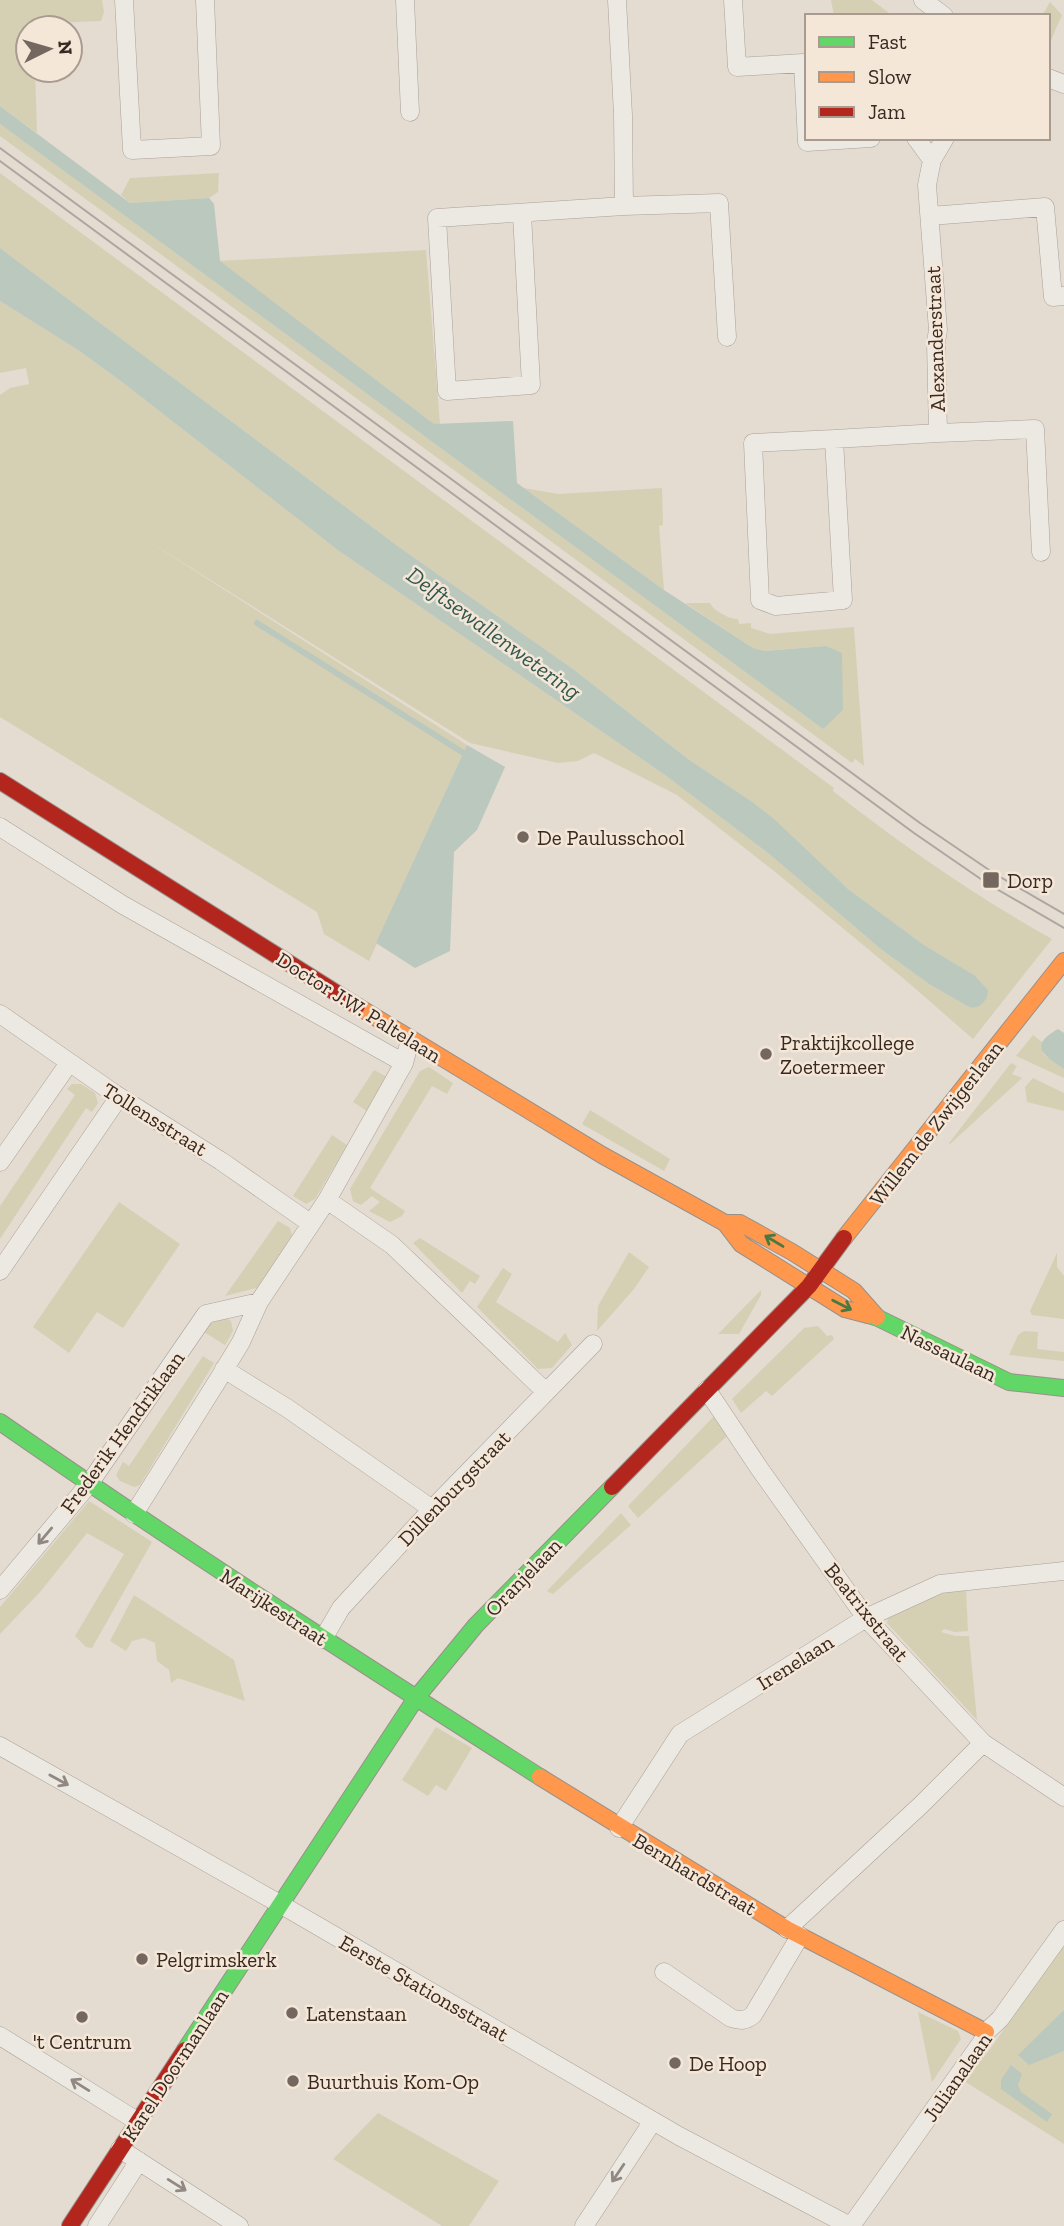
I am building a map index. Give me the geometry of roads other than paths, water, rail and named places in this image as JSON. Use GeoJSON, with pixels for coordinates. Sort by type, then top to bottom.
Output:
{"type":"FeatureCollection","features":[{"type":"Feature","properties":{"kind":"street"},"geometry":{"type":"LineString","coordinates":[[124,0],[132,150],[211,146],[205,0]]}},
{"type":"Feature","properties":{"kind":"street"},"geometry":{"type":"LineString","coordinates":[[405,0],[410,112]]}},
{"type":"Feature","properties":{"kind":"street"},"geometry":{"type":"LineString","coordinates":[[617,0],[624,206]]}},
{"type":"Feature","properties":{"kind":"street"},"geometry":{"type":"LineString","coordinates":[[733,0],[737,67],[803,63],[805,102]]}},
{"type":"Feature","properties":{"kind":"street"},"geometry":{"type":"LineString","coordinates":[[923,0],[941,14]]}},
{"type":"Feature","properties":{"kind":"street"},"geometry":{"type":"LineString","coordinates":[[807,140],[839,140]]}},
{"type":"Feature","properties":{"kind":"street"},"geometry":{"type":"LineString","coordinates":[[917,140],[932,160],[945,140]]}},
{"type":"Feature","properties":{"kind":"street","name":"Alexanderstraat"},"geometry":{"type":"LineString","coordinates":[[834,439],[843,600],[776,606],[760,600],[752,443],[938,433],[938,330],[927,186],[932,160]]}},
{"type":"Feature","properties":{"kind":"street"},"geometry":{"type":"LineString","coordinates":[[522,214],[531,385],[447,391],[437,218],[719,203],[727,337]]}},
{"type":"Feature","properties":{"kind":"street"},"geometry":{"type":"LineString","coordinates":[[930,216],[1045,207],[1053,297],[1064,296]]}},
{"type":"Feature","properties":{"kind":"street"},"geometry":{"type":"LineString","coordinates":[[938,433],[1035,429],[1041,552]]}},
{"type":"Feature","properties":{"kind":"street","name":"Doctor J.W. Paltelaan"},"geometry":{"type":"LineString","coordinates":[[0,781],[410,1040],[602,1155],[725,1223],[741,1244],[809,1286]]}},
{"type":"Feature","properties":{"kind":"street","name":"Doctor J.W. Paltelaan"},"geometry":{"type":"LineString","coordinates":[[0,827],[123,905],[404,1063]]}},
{"type":"Feature","properties":{"kind":"street","name":"Willem de Zwijgerlaan"},"geometry":{"type":"LineString","coordinates":[[809,1286],[1064,961]]}},
{"type":"Feature","properties":{"kind":"street","name":"Tollensstraat"},"geometry":{"type":"LineString","coordinates":[[0,1014],[119,1097],[220,1161],[310,1223]]}},
{"type":"Feature","properties":{"kind":"street"},"geometry":{"type":"LineString","coordinates":[[134,1514],[241,1342],[259,1302],[327,1200],[404,1063],[410,1040]]}},
{"type":"Feature","properties":{"kind":"street"},"geometry":{"type":"LineString","coordinates":[[0,1162],[69,1063]]}},
{"type":"Feature","properties":{"kind":"street"},"geometry":{"type":"LineString","coordinates":[[0,1271],[119,1097]]}},
{"type":"Feature","properties":{"kind":"street"},"geometry":{"type":"LineString","coordinates":[[327,1200],[392,1245],[546,1392]]}},
{"type":"Feature","properties":{"kind":"street","name":"Doctor J.W. Paltelaan"},"geometry":{"type":"LineString","coordinates":[[725,1223],[740,1223],[763,1234],[820,1269]]}},
{"type":"Feature","properties":{"kind":"street","name":"Nassaulaan"},"geometry":{"type":"LineString","coordinates":[[820,1269],[854,1291],[878,1318]]}},
{"type":"Feature","properties":{"kind":"street","name":"Nassaulaan"},"geometry":{"type":"LineString","coordinates":[[809,1286],[845,1308],[878,1318],[1009,1382],[1064,1388]]}},
{"type":"Feature","properties":{"kind":"street","name":"Oranjelaan"},"geometry":{"type":"LineString","coordinates":[[280,1904],[416,1698],[476,1625],[809,1286]]}},
{"type":"Feature","properties":{"kind":"street","name":"Frederik Hendriklaan"},"geometry":{"type":"LineString","coordinates":[[0,1590],[89,1484],[206,1314],[259,1302]]}},
{"type":"Feature","properties":{"kind":"street","name":"Dillenburgstraat"},"geometry":{"type":"LineString","coordinates":[[323,1639],[341,1608],[432,1509],[593,1344]]}},
{"type":"Feature","properties":{"kind":"street"},"geometry":{"type":"LineString","coordinates":[[224,1369],[287,1408],[432,1509]]}},
{"type":"Feature","properties":{"kind":"street","name":"Beatrixstraat"},"geometry":{"type":"LineString","coordinates":[[707,1390],[866,1618],[984,1743],[1064,1797]]}},
{"type":"Feature","properties":{"kind":"street","name":"Marijkestraat"},"geometry":{"type":"LineString","coordinates":[[0,1422],[134,1514],[416,1698]]}},
{"type":"Feature","properties":{"kind":"street","name":"Irenelaan"},"geometry":{"type":"LineString","coordinates":[[619,1828],[680,1734],[866,1618],[940,1584],[1064,1571]]}},
{"type":"Feature","properties":{"kind":"street","name":"Bernhardstraat"},"geometry":{"type":"LineString","coordinates":[[416,1698],[619,1828],[793,1933],[986,2032]]}},
{"type":"Feature","properties":{"kind":"street"},"geometry":{"type":"LineString","coordinates":[[664,1972],[732,2018],[740,2021],[753,2015],[793,1933],[984,1743]]}},
{"type":"Feature","properties":{"kind":"street","name":"Eerste Stationsstraat"},"geometry":{"type":"LineString","coordinates":[[0,1746],[280,1904],[653,2121],[851,2226]]}},
{"type":"Feature","properties":{"kind":"street","name":"Karel Doormanlaan"},"geometry":{"type":"LineString","coordinates":[[70,2226],[280,1904]]}},
{"type":"Feature","properties":{"kind":"street","name":"Julianalaan"},"geometry":{"type":"LineString","coordinates":[[851,2226],[984,2039],[986,2032],[1000,2019],[1064,1930]]}},
{"type":"Feature","properties":{"kind":"street"},"geometry":{"type":"LineString","coordinates":[[0,2035],[138,2122]]}},
{"type":"Feature","properties":{"kind":"street"},"geometry":{"type":"LineString","coordinates":[[584,2226],[653,2121]]}},
{"type":"Feature","properties":{"kind":"street"},"geometry":{"type":"LineString","coordinates":[[120,2148],[239,2226]]}},
{"type":"Feature","properties":{"kind":"street"},"geometry":{"type":"LineString","coordinates":[[97,2226],[139,2161]]}},
{"type":"Feature","properties":{"kind":"water"},"geometry":{"type":"Polygon","coordinates":[[[0,106],[130,203],[209,198],[214,204],[220,261],[434,424],[513,421],[517,483],[664,590],[753,648],[765,651],[826,646],[842,653],[843,710],[823,729],[0,124],[0,106]]]}},
{"type":"Feature","properties":{"kind":"water","name":"Delftsewallenwetering"},"geometry":{"type":"Polygon","coordinates":[[[0,248],[399,547],[573,669],[688,759],[751,801],[774,819],[848,889],[924,945],[974,975],[988,990],[985,1001],[979,1006],[969,1007],[929,984],[882,950],[768,853],[665,775],[339,551],[122,382],[78,350],[0,301],[0,248]]]}},
{"type":"Feature","properties":{"kind":"water"},"geometry":{"type":"Polygon","coordinates":[[[467,745],[505,767],[477,830],[454,852],[450,951],[415,968],[376,943],[467,745]]]}},
{"type":"Feature","properties":{"kind":"water"},"geometry":{"type":"Polygon","coordinates":[[[1058,1029],[1064,1033],[1064,1069],[1045,1055],[1041,1045],[1043,1040],[1058,1029]]]}},
{"type":"Feature","properties":{"kind":"water"},"geometry":{"type":"Polygon","coordinates":[[[1064,2010],[1064,2051],[1029,2065],[1018,2055],[1064,2010]]]}},
{"type":"Feature","properties":{"kind":"water"},"geometry":{"type":"Polygon","coordinates":[[[1011,2065],[1022,2074],[1018,2085],[1021,2092],[1052,2114],[1047,2122],[1001,2089],[1001,2080],[1011,2065]]]}},
{"type":"Feature","properties":{"kind":"waterway"},"geometry":{"type":"LineString","coordinates":[[257,623],[462,752]]}},
{"type":"Feature","properties":{"kind":"tram line"},"geometry":{"type":"LineString","coordinates":[[0,148],[920,823],[995,874],[1064,914]]}},
{"type":"Feature","properties":{"kind":"tram line"},"geometry":{"type":"LineString","coordinates":[[0,161],[914,833],[988,884],[1064,928]]}},
{"type":"Feature","properties":{"kind":"place","name":"De Paulusschool"},"geometry":{"type":"Point","coordinates":[523,837]}},
{"type":"Feature","properties":{"kind":"place","name":"Dorp"},"geometry":{"type":"Point","coordinates":[991,880]}},
{"type":"Feature","properties":{"kind":"place","name":"Praktijkcollege Zoetermeer"},"geometry":{"type":"Point","coordinates":[766,1054]}},
{"type":"Feature","properties":{"kind":"place","name":"Pelgrimskerk"},"geometry":{"type":"Point","coordinates":[142,1959]}},
{"type":"Feature","properties":{"kind":"place","name":"Latenstaan"},"geometry":{"type":"Point","coordinates":[292,2013]}},
{"type":"Feature","properties":{"kind":"place","name":"'t Centrum"},"geometry":{"type":"Point","coordinates":[82,2017]}},
{"type":"Feature","properties":{"kind":"place","name":"De Hoop"},"geometry":{"type":"Point","coordinates":[675,2063]}},
{"type":"Feature","properties":{"kind":"place","name":"Buurthuis Kom-Op"},"geometry":{"type":"Point","coordinates":[293,2081]}}]}
